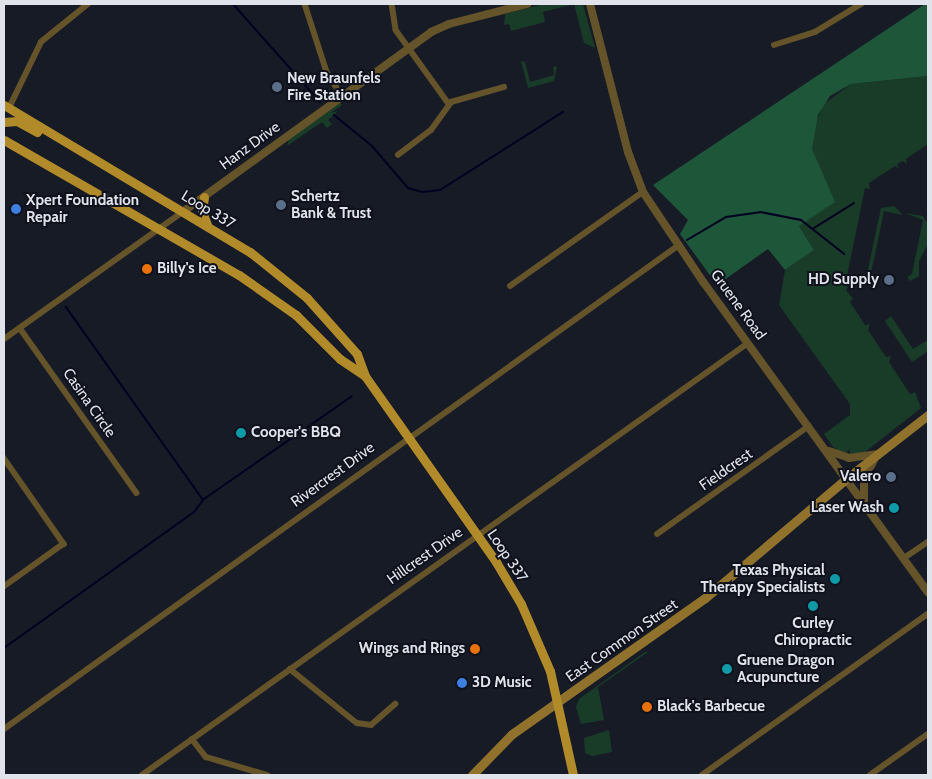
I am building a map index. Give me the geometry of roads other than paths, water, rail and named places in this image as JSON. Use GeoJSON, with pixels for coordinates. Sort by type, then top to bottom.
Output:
{"type":"FeatureCollection","features":[{"type":"Feature","properties":{"kind":"main road","name":"Loop 337"},"geometry":{"type":"LineString","coordinates":[[6,107],[184,211],[250,252],[307,298],[357,354],[365,376],[476,535],[525,610],[544,653],[558,702],[573,775]]}},
{"type":"Feature","properties":{"kind":"main road"},"geometry":{"type":"LineString","coordinates":[[4,122],[17,121],[67,150],[80,151]]}},
{"type":"Feature","properties":{"kind":"main road","name":"Loop 337"},"geometry":{"type":"LineString","coordinates":[[6,142],[239,275],[279,302],[340,359],[365,376]]}},
{"type":"Feature","properties":{"kind":"main road"},"geometry":{"type":"LineString","coordinates":[[204,197],[202,211],[207,225]]}},
{"type":"Feature","properties":{"kind":"main road","name":"East Common Street"},"geometry":{"type":"LineString","coordinates":[[472,775],[512,734],[705,598],[847,478],[928,415]]}},
{"type":"Feature","properties":{"kind":"street"},"geometry":{"type":"LineString","coordinates":[[6,107],[41,42],[88,4]]}},
{"type":"Feature","properties":{"kind":"street"},"geometry":{"type":"LineString","coordinates":[[305,4],[326,70],[342,96]]}},
{"type":"Feature","properties":{"kind":"street"},"geometry":{"type":"LineString","coordinates":[[392,4],[395,28],[449,104]]}},
{"type":"Feature","properties":{"kind":"street","name":"Hanz Drive"},"geometry":{"type":"LineString","coordinates":[[4,339],[156,228],[204,197],[409,49],[449,24],[527,4]]}},
{"type":"Feature","properties":{"kind":"street","name":"Gruene Road"},"geometry":{"type":"LineString","coordinates":[[590,4],[628,152],[644,192],[748,343],[928,592]]}},
{"type":"Feature","properties":{"kind":"street"},"geometry":{"type":"LineString","coordinates":[[774,44],[815,32],[856,5]]}},
{"type":"Feature","properties":{"kind":"street"},"geometry":{"type":"LineString","coordinates":[[398,155],[431,130],[449,104],[504,87]]}},
{"type":"Feature","properties":{"kind":"street"},"geometry":{"type":"LineString","coordinates":[[510,286],[644,192]]}},
{"type":"Feature","properties":{"kind":"street","name":"Rivercrest Drive"},"geometry":{"type":"LineString","coordinates":[[4,729],[408,437],[679,245]]}},
{"type":"Feature","properties":{"kind":"street","name":"Casina Circle"},"geometry":{"type":"LineString","coordinates":[[20,328],[137,493]]}},
{"type":"Feature","properties":{"kind":"street","name":"Hillcrest Drive"},"geometry":{"type":"LineString","coordinates":[[142,775],[476,535],[748,343]]}},
{"type":"Feature","properties":{"kind":"street","name":"Fieldcrest"},"geometry":{"type":"LineString","coordinates":[[657,534],[809,426]]}},
{"type":"Feature","properties":{"kind":"street"},"geometry":{"type":"LineString","coordinates":[[827,450],[849,458],[877,454]]}},
{"type":"Feature","properties":{"kind":"street"},"geometry":{"type":"LineString","coordinates":[[866,504],[864,481],[877,454]]}},
{"type":"Feature","properties":{"kind":"street"},"geometry":{"type":"LineString","coordinates":[[4,458],[64,544],[4,587]]}},
{"type":"Feature","properties":{"kind":"street"},"geometry":{"type":"LineString","coordinates":[[904,558],[928,542]]}},
{"type":"Feature","properties":{"kind":"street"},"geometry":{"type":"LineString","coordinates":[[702,775],[928,614]]}},
{"type":"Feature","properties":{"kind":"street"},"geometry":{"type":"LineString","coordinates":[[290,669],[357,723],[370,724],[395,704]]}},
{"type":"Feature","properties":{"kind":"street"},"geometry":{"type":"LineString","coordinates":[[870,775],[928,734]]}},
{"type":"Feature","properties":{"kind":"street"},"geometry":{"type":"LineString","coordinates":[[192,739],[213,760],[267,775]]}},
{"type":"Feature","properties":{"kind":"waterway"},"geometry":{"type":"LineString","coordinates":[[233,4],[320,102]]}},
{"type":"Feature","properties":{"kind":"waterway"},"geometry":{"type":"LineString","coordinates":[[334,115],[372,146],[408,188],[422,192],[440,190],[563,112]]}},
{"type":"Feature","properties":{"kind":"waterway"},"geometry":{"type":"LineString","coordinates":[[814,228],[854,203]]}},
{"type":"Feature","properties":{"kind":"waterway"},"geometry":{"type":"LineString","coordinates":[[687,240],[726,217],[760,212],[801,220],[844,254]]}},
{"type":"Feature","properties":{"kind":"waterway"},"geometry":{"type":"LineString","coordinates":[[4,648],[194,512],[203,500],[66,307]]}},
{"type":"Feature","properties":{"kind":"waterway"},"geometry":{"type":"LineString","coordinates":[[204,499],[352,396]]}},
{"type":"Feature","properties":{"kind":"place","name":"New Braunfels Fire Station"},"geometry":{"type":"Point","coordinates":[277,87]}},
{"type":"Feature","properties":{"kind":"place","name":"Schertz Bank & Trust"},"geometry":{"type":"Point","coordinates":[281,205]}},
{"type":"Feature","properties":{"kind":"place","name":"Xpert Foundation Repair"},"geometry":{"type":"Point","coordinates":[16,209]}},
{"type":"Feature","properties":{"kind":"place","name":"Billy's Ice"},"geometry":{"type":"Point","coordinates":[147,269]}},
{"type":"Feature","properties":{"kind":"place","name":"HD Supply"},"geometry":{"type":"Point","coordinates":[889,280]}},
{"type":"Feature","properties":{"kind":"place","name":"Cooper's BBQ"},"geometry":{"type":"Point","coordinates":[241,433]}},
{"type":"Feature","properties":{"kind":"place","name":"Valero"},"geometry":{"type":"Point","coordinates":[891,477]}},
{"type":"Feature","properties":{"kind":"place","name":"Laser Wash"},"geometry":{"type":"Point","coordinates":[894,508]}},
{"type":"Feature","properties":{"kind":"place","name":"Texas Physical Therapy Specialists"},"geometry":{"type":"Point","coordinates":[835,579]}},
{"type":"Feature","properties":{"kind":"place","name":"Curley Chiropractic"},"geometry":{"type":"Point","coordinates":[813,606]}},
{"type":"Feature","properties":{"kind":"place","name":"Wings and Rings"},"geometry":{"type":"Point","coordinates":[475,649]}},
{"type":"Feature","properties":{"kind":"place","name":"Gruene Dragon Acupuncture"},"geometry":{"type":"Point","coordinates":[727,669]}},
{"type":"Feature","properties":{"kind":"place","name":"3D Music"},"geometry":{"type":"Point","coordinates":[462,683]}},
{"type":"Feature","properties":{"kind":"place","name":"Black's Barbecue"},"geometry":{"type":"Point","coordinates":[647,707]}}]}
